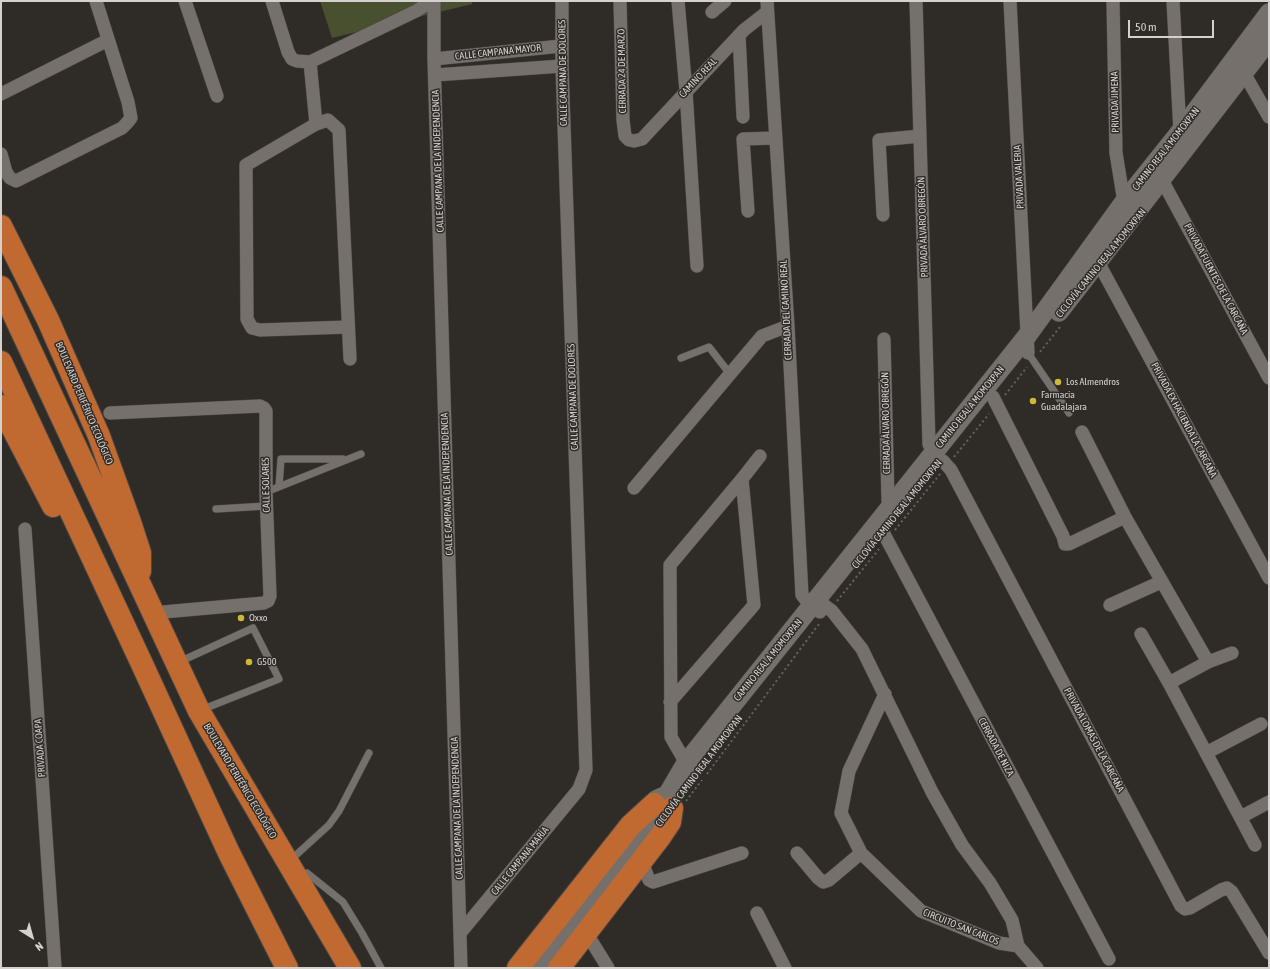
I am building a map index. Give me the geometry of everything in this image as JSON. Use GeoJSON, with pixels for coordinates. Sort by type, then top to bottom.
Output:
{"type":"FeatureCollection","features":[{"type":"Feature","properties":{"kind":"highway","name":"BOULEVARD PERIFÉRICO ECOLÓGICO"},"geometry":{"type":"LineString","coordinates":[[1,226],[48,320],[99,436],[140,553],[141,588]]}},
{"type":"Feature","properties":{"kind":"highway","name":"BOULEVARD PERIFÉRICO ECOLÓGICO"},"geometry":{"type":"LineString","coordinates":[[1,287],[198,711],[350,968]]}},
{"type":"Feature","properties":{"kind":"highway"},"geometry":{"type":"LineString","coordinates":[[1,362],[229,853],[287,968]]}},
{"type":"Feature","properties":{"kind":"highway"},"geometry":{"type":"LineString","coordinates":[[1,406],[119,634],[142,664]]}},
{"type":"Feature","properties":{"kind":"highway"},"geometry":{"type":"LineString","coordinates":[[198,711],[222,733],[246,764],[266,796],[302,864],[332,916],[367,968]]}},
{"type":"Feature","properties":{"kind":"highway"},"geometry":{"type":"LineString","coordinates":[[518,968],[631,824],[670,803],[670,822],[644,867],[560,968]]}},
{"type":"Feature","properties":{"kind":"street"},"geometry":{"type":"LineString","coordinates":[[1,154],[6,172],[10,178],[16,181],[126,124],[131,118],[128,102],[96,1]]}},
{"type":"Feature","properties":{"kind":"street"},"geometry":{"type":"LineString","coordinates":[[185,1],[217,96]]}},
{"type":"Feature","properties":{"kind":"street"},"geometry":{"type":"LineString","coordinates":[[272,1],[288,52],[292,59],[310,62],[416,11],[433,1]]}},
{"type":"Feature","properties":{"kind":"street","name":"CALLE CAMPANA DE LA INDEPENDENCIA"},"geometry":{"type":"LineString","coordinates":[[433,1],[461,968]]}},
{"type":"Feature","properties":{"kind":"street","name":"CERRADA 24 DE MARZO"},"geometry":{"type":"LineString","coordinates":[[620,1],[623,120],[625,136],[629,140]]}},
{"type":"Feature","properties":{"kind":"street"},"geometry":{"type":"LineString","coordinates":[[678,1],[686,92],[697,266]]}},
{"type":"Feature","properties":{"kind":"street"},"geometry":{"type":"LineString","coordinates":[[712,12],[725,1]]}},
{"type":"Feature","properties":{"kind":"street","name":"PRIVADA ÁLVARO OBREGÓN"},"geometry":{"type":"LineString","coordinates":[[916,1],[929,444],[941,460]]}},
{"type":"Feature","properties":{"kind":"street","name":"PRIVADA VALERIA"},"geometry":{"type":"LineString","coordinates":[[1010,1],[1029,350]]}},
{"type":"Feature","properties":{"kind":"street","name":"PRIVADA JIMENA"},"geometry":{"type":"LineString","coordinates":[[1112,1],[1116,153],[1124,202]]}},
{"type":"Feature","properties":{"kind":"street"},"geometry":{"type":"LineString","coordinates":[[1173,1],[1180,132]]}},
{"type":"Feature","properties":{"kind":"street","name":"CALLE CAMPANA DE DOLORES"},"geometry":{"type":"LineString","coordinates":[[562,3],[561,46],[586,770],[579,789]]}},
{"type":"Feature","properties":{"kind":"street","name":"CAMINO REAL"},"geometry":{"type":"LineString","coordinates":[[629,140],[634,141],[642,139],[767,7]]}},
{"type":"Feature","properties":{"kind":"street","name":"CERRADA DEL CAMINO REAL"},"geometry":{"type":"LineString","coordinates":[[767,7],[788,326],[802,594],[821,606]]}},
{"type":"Feature","properties":{"kind":"street","name":"CAMINO REAL A MOMOXPAN"},"geometry":{"type":"LineString","coordinates":[[539,968],[643,835],[661,815],[668,814],[670,803],[686,761],[797,638],[891,506],[941,460],[995,401],[1124,202],[1180,132],[1269,12]]}},
{"type":"Feature","properties":{"kind":"street"},"geometry":{"type":"LineString","coordinates":[[739,35],[743,117]]}},
{"type":"Feature","properties":{"kind":"street"},"geometry":{"type":"LineString","coordinates":[[1,94],[108,40]]}},
{"type":"Feature","properties":{"kind":"street","name":"CAMINO REAL A MOMOXPAN"},"geometry":{"type":"LineString","coordinates":[[821,606],[885,537],[941,460],[1098,262],[1269,40]]}},
{"type":"Feature","properties":{"kind":"street","name":"CALLE CAMPANA MAYOR"},"geometry":{"type":"LineString","coordinates":[[434,59],[561,46]]}},
{"type":"Feature","properties":{"kind":"street"},"geometry":{"type":"LineString","coordinates":[[310,62],[316,124]]}},
{"type":"Feature","properties":{"kind":"street","name":"CALLE CAMPANA MAYOR"},"geometry":{"type":"LineString","coordinates":[[435,75],[562,66]]}},
{"type":"Feature","properties":{"kind":"street"},"geometry":{"type":"LineString","coordinates":[[1244,73],[1269,117]]}},
{"type":"Feature","properties":{"kind":"street"},"geometry":{"type":"LineString","coordinates":[[348,327],[260,330],[252,328],[248,319],[246,165],[316,124],[328,120],[339,130],[350,359]]}},
{"type":"Feature","properties":{"kind":"street"},"geometry":{"type":"LineString","coordinates":[[884,215],[879,140],[920,136]]}},
{"type":"Feature","properties":{"kind":"street"},"geometry":{"type":"LineString","coordinates":[[748,211],[743,139],[776,138]]}},
{"type":"Feature","properties":{"kind":"street","name":"PRIVADA FUENTES DE LA CARCAÑA"},"geometry":{"type":"LineString","coordinates":[[1162,180],[1269,378]]}},
{"type":"Feature","properties":{"kind":"street","name":"PRIVADA EX HACIENDA LA CARCAÑA"},"geometry":{"type":"LineString","coordinates":[[1098,262],[1269,578]]}},
{"type":"Feature","properties":{"kind":"street"},"geometry":{"type":"LineString","coordinates":[[634,488],[762,336],[788,326]]}},
{"type":"Feature","properties":{"kind":"street","name":"CERRADA ÁLVARO OBREGÓN"},"geometry":{"type":"LineString","coordinates":[[884,339],[888,501],[891,506]]}},
{"type":"Feature","properties":{"kind":"street"},"geometry":{"type":"LineString","coordinates":[[995,401],[1063,536],[1065,544],[1069,544],[1125,517]]}},
{"type":"Feature","properties":{"kind":"street","name":"CALLE SOLARES"},"geometry":{"type":"LineString","coordinates":[[110,413],[260,406],[264,408],[266,412],[266,506],[270,596],[268,601],[264,603],[152,613]]}},
{"type":"Feature","properties":{"kind":"street"},"geometry":{"type":"LineString","coordinates":[[1082,432],[1125,517],[1208,662]]}},
{"type":"Feature","properties":{"kind":"street"},"geometry":{"type":"LineString","coordinates":[[686,761],[671,737],[670,565],[760,456]]}},
{"type":"Feature","properties":{"kind":"street","name":"PRIVADA LOMAS DE LA CARCAÑA"},"geometry":{"type":"LineString","coordinates":[[941,460],[955,478],[1181,906],[1185,909],[1190,908],[1227,888],[1232,892],[1269,953]]}},
{"type":"Feature","properties":{"kind":"street"},"geometry":{"type":"LineString","coordinates":[[670,702],[754,605],[742,479]]}},
{"type":"Feature","properties":{"kind":"street","name":"PRIVADA COAPA"},"geometry":{"type":"LineString","coordinates":[[25,529],[55,968]]}},
{"type":"Feature","properties":{"kind":"street","name":"CERRADA DE NIZA"},"geometry":{"type":"LineString","coordinates":[[885,537],[1109,959]]}},
{"type":"Feature","properties":{"kind":"street"},"geometry":{"type":"LineString","coordinates":[[1110,605],[1161,582]]}},
{"type":"Feature","properties":{"kind":"street","name":"CIRCUITO SAN CARLOS"},"geometry":{"type":"LineString","coordinates":[[821,606],[862,649],[885,694],[932,792],[962,845],[990,883],[1012,920],[1018,946],[999,943],[921,911],[861,853],[841,813],[849,771],[885,694]]}},
{"type":"Feature","properties":{"kind":"street"},"geometry":{"type":"LineString","coordinates":[[1141,634],[1170,683],[1255,845]]}},
{"type":"Feature","properties":{"kind":"street"},"geometry":{"type":"LineString","coordinates":[[1170,683],[1208,662],[1232,654]]}},
{"type":"Feature","properties":{"kind":"street"},"geometry":{"type":"LineString","coordinates":[[1206,753],[1261,724]]}},
{"type":"Feature","properties":{"kind":"street","name":"CALLE CAMPANA MARÍA"},"geometry":{"type":"LineString","coordinates":[[461,932],[579,789]]}},
{"type":"Feature","properties":{"kind":"street"},"geometry":{"type":"LineString","coordinates":[[1241,817],[1269,802]]}},
{"type":"Feature","properties":{"kind":"street"},"geometry":{"type":"LineString","coordinates":[[644,867],[649,880],[653,882],[742,853]]}},
{"type":"Feature","properties":{"kind":"street"},"geometry":{"type":"LineString","coordinates":[[797,853],[823,882],[829,880],[861,853]]}},
{"type":"Feature","properties":{"kind":"street"},"geometry":{"type":"LineString","coordinates":[[757,913],[785,968]]}},
{"type":"Feature","properties":{"kind":"street"},"geometry":{"type":"LineString","coordinates":[[587,934],[608,968]]}},
{"type":"Feature","properties":{"kind":"street"},"geometry":{"type":"LineString","coordinates":[[1018,946],[1037,968]]}},
{"type":"Feature","properties":{"kind":"lane"},"geometry":{"type":"LineString","coordinates":[[682,358],[709,347],[730,374]]}},
{"type":"Feature","properties":{"kind":"lane"},"geometry":{"type":"LineString","coordinates":[[1029,350],[1069,413]]}},
{"type":"Feature","properties":{"kind":"lane"},"geometry":{"type":"LineString","coordinates":[[266,492],[360,454]]}},
{"type":"Feature","properties":{"kind":"lane"},"geometry":{"type":"LineString","coordinates":[[279,486],[281,459],[347,459]]}},
{"type":"Feature","properties":{"kind":"lane"},"geometry":{"type":"LineString","coordinates":[[216,509],[266,506]]}},
{"type":"Feature","properties":{"kind":"lane"},"geometry":{"type":"LineString","coordinates":[[176,664],[253,628],[279,679],[198,711]]}},
{"type":"Feature","properties":{"kind":"lane"},"geometry":{"type":"LineString","coordinates":[[368,753],[339,812],[302,864],[343,902],[381,968]]}},
{"type":"Feature","properties":{"kind":"path","name":"CICLOVÍA CAMINO REAL A MOMOXPAN"},"geometry":{"type":"LineString","coordinates":[[670,803],[821,606],[885,537],[941,460],[995,401],[1029,350],[1061,325]]}},
{"type":"Feature","properties":{"kind":"green space"},"geometry":{"type":"Polygon","coordinates":[[[320,1],[472,1],[472,4],[332,38],[320,1]]]}},
{"type":"Feature","properties":{"kind":"place","name":"Los Almendros"},"geometry":{"type":"Point","coordinates":[1058,382]}},
{"type":"Feature","properties":{"kind":"place","name":"Farmacia Guadalajara"},"geometry":{"type":"Point","coordinates":[1033,401]}},
{"type":"Feature","properties":{"kind":"place","name":"Oxxo"},"geometry":{"type":"Point","coordinates":[241,618]}},
{"type":"Feature","properties":{"kind":"place","name":"G500"},"geometry":{"type":"Point","coordinates":[249,662]}}]}
